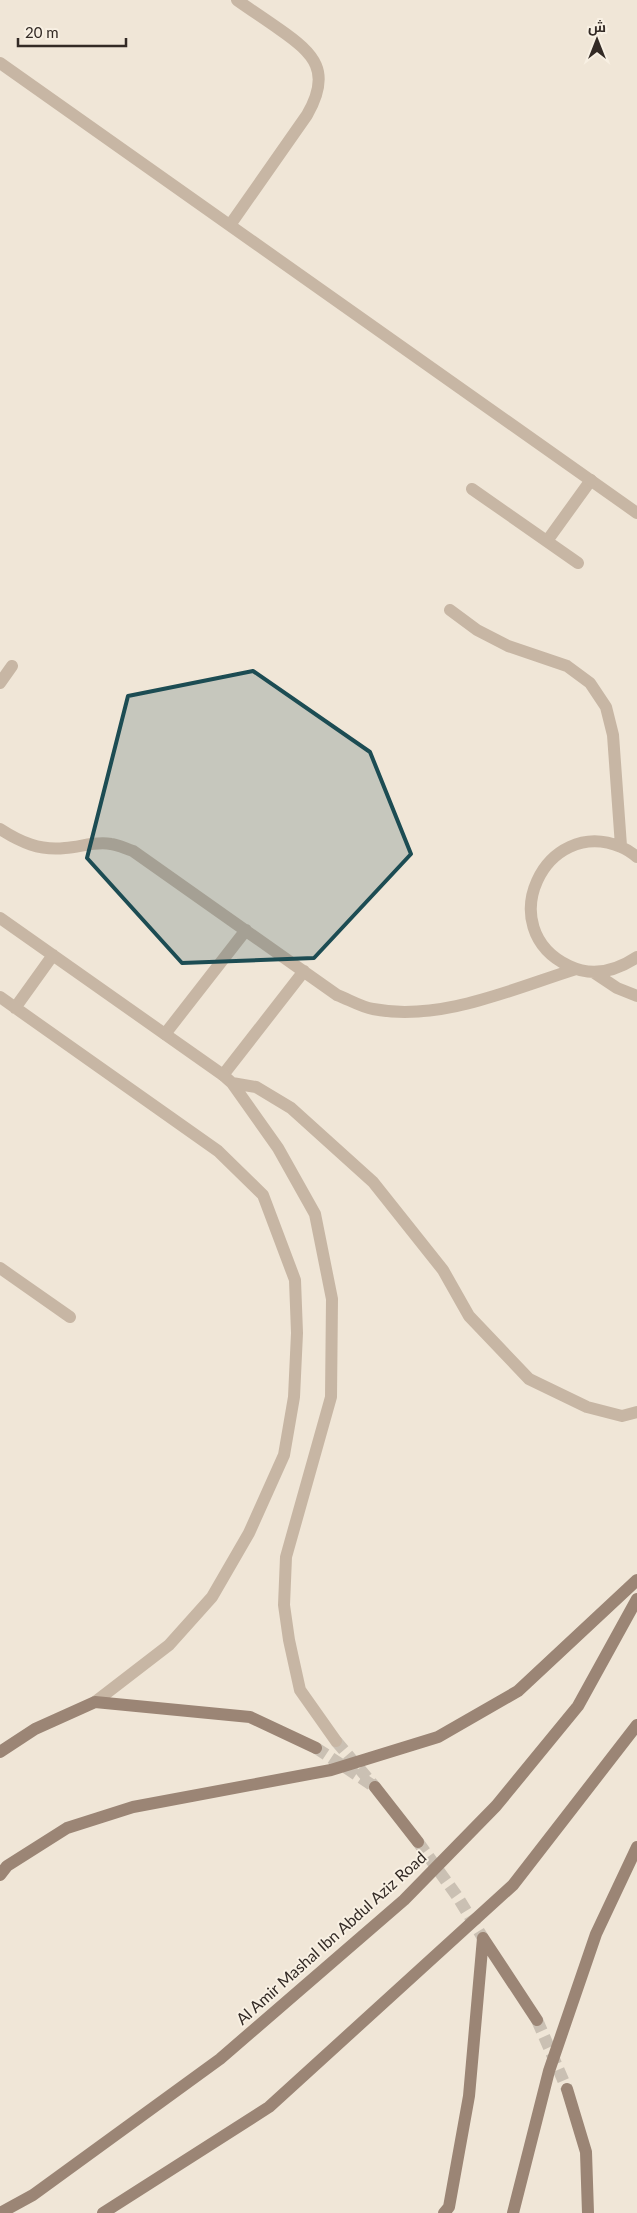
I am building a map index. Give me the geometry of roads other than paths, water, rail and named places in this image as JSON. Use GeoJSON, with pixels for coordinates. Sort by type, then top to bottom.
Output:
{"type":"FeatureCollection","features":[{"type":"Feature","properties":{"kind":"main road"},"geometry":{"type":"LineString","coordinates":[[0,1875],[7,1866],[67,1828],[133,1807],[331,1770],[438,1737],[518,1691],[637,1580]]}},
{"type":"Feature","properties":{"kind":"main road","name":"Al Amir Mashal Ibn Abdul Aziz Road"},"geometry":{"type":"LineString","coordinates":[[0,2213],[33,2195],[220,2059],[404,1900],[496,1806],[578,1706],[637,1599]]}},
{"type":"Feature","properties":{"kind":"main road"},"geometry":{"type":"LineString","coordinates":[[0,1752],[35,1729],[96,1702],[250,1717],[316,1748]]}},
{"type":"Feature","properties":{"kind":"main road"},"geometry":{"type":"LineString","coordinates":[[103,2213],[269,2107],[512,1885],[637,1725]]}},
{"type":"Feature","properties":{"kind":"main road"},"geometry":{"type":"LineString","coordinates":[[375,1787],[418,1842]]}},
{"type":"Feature","properties":{"kind":"main road"},"geometry":{"type":"LineString","coordinates":[[513,2213],[549,2071],[596,1934],[637,1847]]}},
{"type":"Feature","properties":{"kind":"main road"},"geometry":{"type":"LineString","coordinates":[[444,2213],[449,2206],[469,2096],[483,1938],[537,2020]]}},
{"type":"Feature","properties":{"kind":"main road"},"geometry":{"type":"LineString","coordinates":[[567,2089],[586,2152],[588,2213]]}},
{"type":"Feature","properties":{"kind":"street"},"geometry":{"type":"LineString","coordinates":[[230,225],[308,115],[317,99],[319,80],[314,61],[303,46],[237,0]]}},
{"type":"Feature","properties":{"kind":"street"},"geometry":{"type":"LineString","coordinates":[[0,63],[637,513]]}},
{"type":"Feature","properties":{"kind":"street"},"geometry":{"type":"LineString","coordinates":[[547,541],[592,480]]}},
{"type":"Feature","properties":{"kind":"street"},"geometry":{"type":"LineString","coordinates":[[472,490],[578,563]]}},
{"type":"Feature","properties":{"kind":"street"},"geometry":{"type":"LineString","coordinates":[[450,610],[477,630],[508,646],[567,666],[590,683],[606,707],[613,735],[621,846]]}},
{"type":"Feature","properties":{"kind":"street"},"geometry":{"type":"LineString","coordinates":[[0,683],[12,666]]}},
{"type":"Feature","properties":{"kind":"street"},"geometry":{"type":"LineString","coordinates":[[0,828],[18,840],[41,848],[111,844],[133,851],[337,994],[371,1009],[411,1012],[450,1008],[576,969]]}},
{"type":"Feature","properties":{"kind":"street"},"geometry":{"type":"LineString","coordinates":[[637,857],[621,846],[602,842],[583,843],[565,850],[549,861],[538,876],[532,894],[530,913],[535,932],[544,948],[558,961],[576,969],[593,972],[610,970],[626,964],[637,957]]}},
{"type":"Feature","properties":{"kind":"street"},"geometry":{"type":"LineString","coordinates":[[0,918],[227,1079],[278,1148],[315,1214],[332,1299],[331,1397],[286,1557],[284,1605],[289,1640],[300,1690],[336,1740]]}},
{"type":"Feature","properties":{"kind":"street"},"geometry":{"type":"LineString","coordinates":[[165,1034],[246,930]]}},
{"type":"Feature","properties":{"kind":"street"},"geometry":{"type":"LineString","coordinates":[[15,1008],[53,955]]}},
{"type":"Feature","properties":{"kind":"street"},"geometry":{"type":"LineString","coordinates":[[227,1079],[304,971]]}},
{"type":"Feature","properties":{"kind":"street"},"geometry":{"type":"LineString","coordinates":[[593,972],[618,988],[637,996]]}},
{"type":"Feature","properties":{"kind":"street"},"geometry":{"type":"LineString","coordinates":[[0,997],[218,1151],[263,1195],[294,1280],[297,1333],[294,1396],[284,1455],[249,1533],[212,1597],[169,1645],[96,1702]]}},
{"type":"Feature","properties":{"kind":"street"},"geometry":{"type":"LineString","coordinates":[[227,1079],[256,1088],[291,1108],[374,1182],[443,1270],[469,1316],[529,1379],[587,1407],[622,1416],[637,1412]]}},
{"type":"Feature","properties":{"kind":"street"},"geometry":{"type":"LineString","coordinates":[[0,1268],[70,1317]]}},
{"type":"Feature","properties":{"kind":"tunnel"},"geometry":{"type":"LineString","coordinates":[[336,1741],[375,1787]]}},
{"type":"Feature","properties":{"kind":"tunnel"},"geometry":{"type":"LineString","coordinates":[[316,1748],[375,1787]]}},
{"type":"Feature","properties":{"kind":"tunnel"},"geometry":{"type":"LineString","coordinates":[[418,1842],[457,1896],[483,1938]]}},
{"type":"Feature","properties":{"kind":"tunnel"},"geometry":{"type":"LineString","coordinates":[[537,2020],[567,2089]]}}]}
